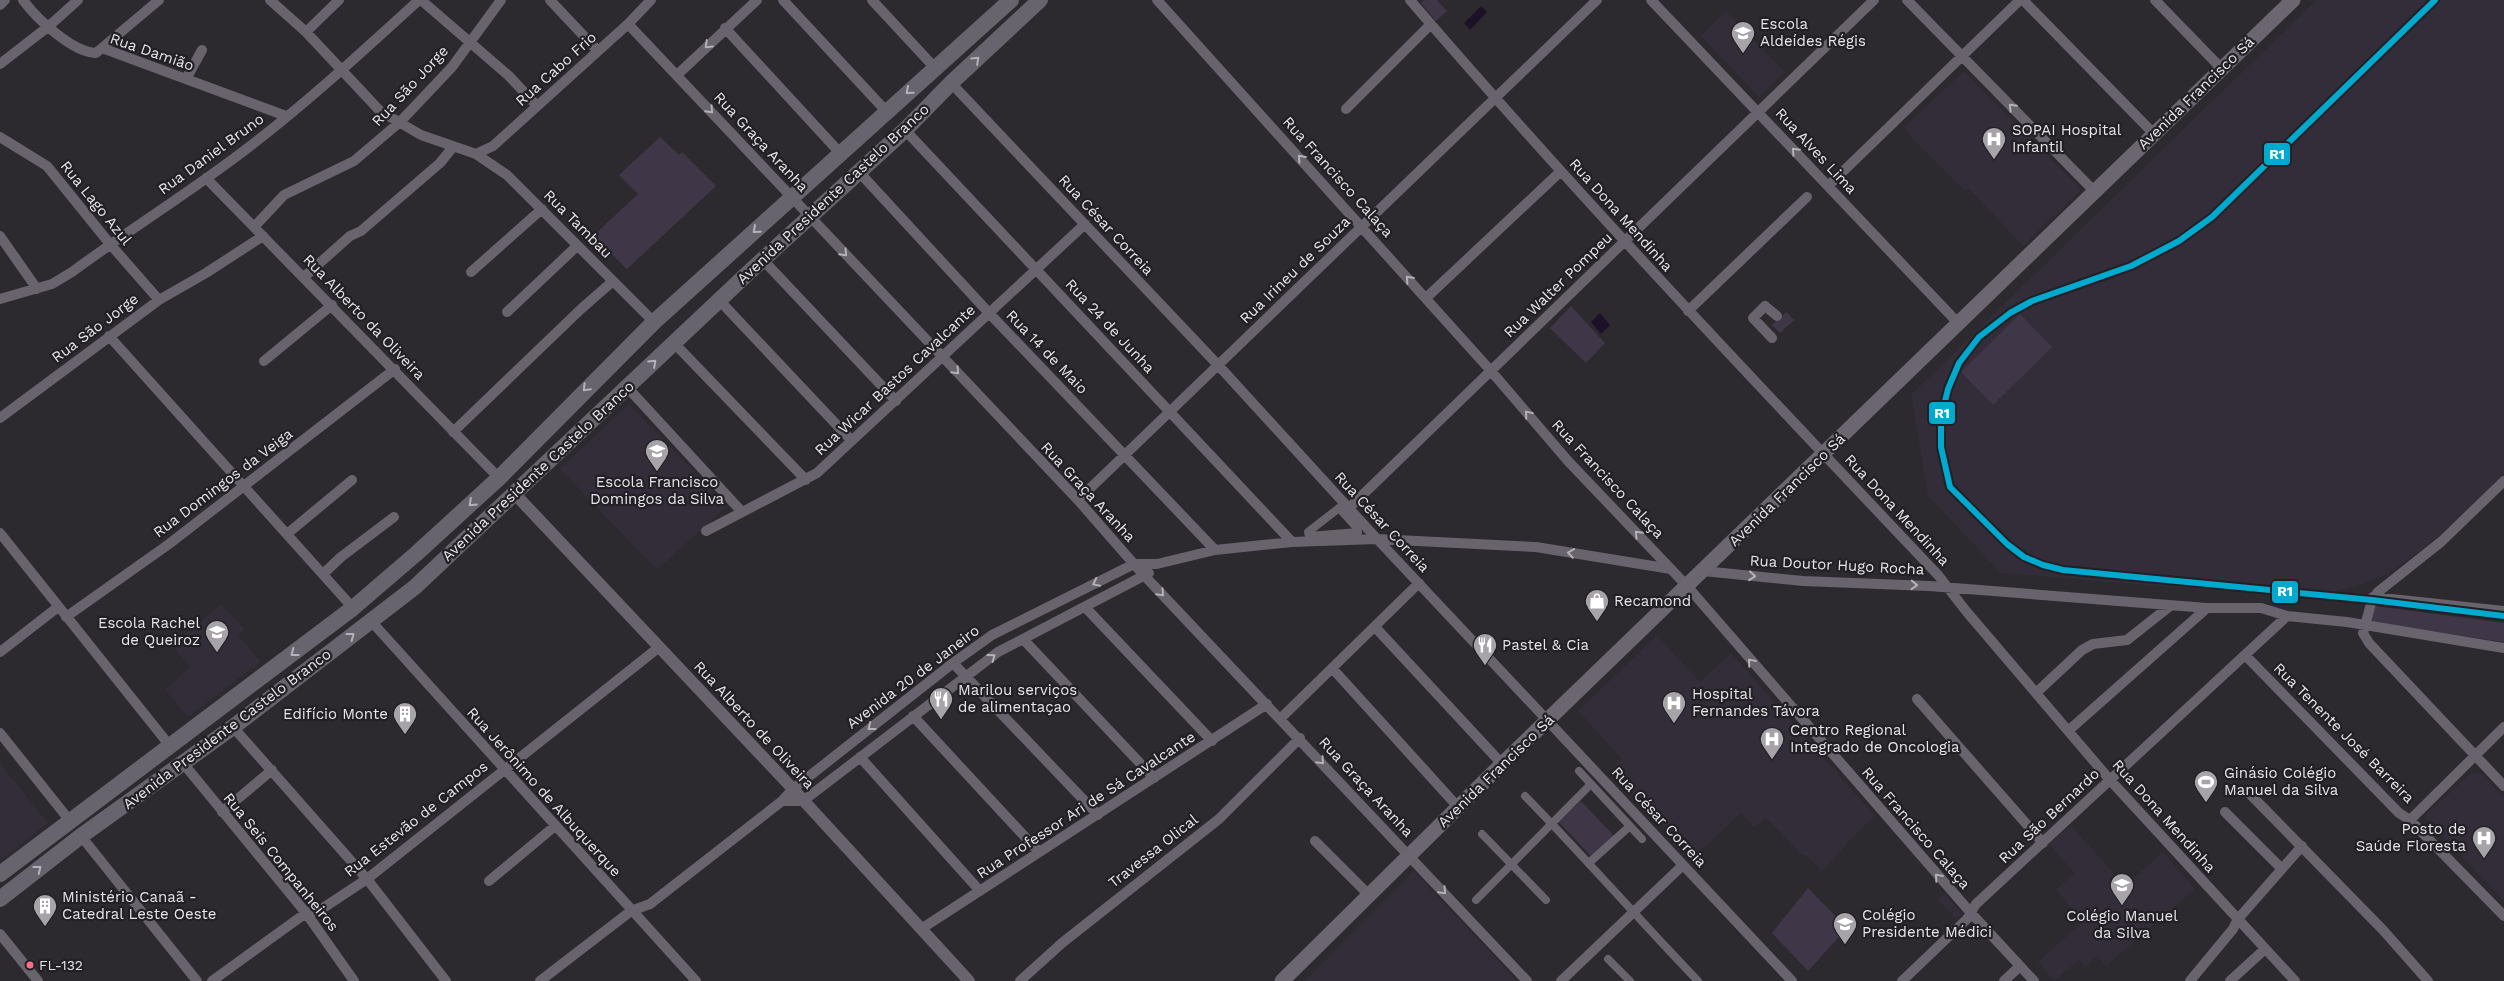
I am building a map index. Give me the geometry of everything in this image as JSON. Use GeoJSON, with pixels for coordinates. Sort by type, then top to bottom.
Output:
{"type":"FeatureCollection","features":[{"type":"Feature","properties":{"kind":"main road","name":"Avenida Presidente Castelo Branco"},"geometry":{"type":"LineString","coordinates":[[0,899],[80,836],[233,727],[415,587],[719,300],[905,130],[951,83],[1040,0]]}},
{"type":"Feature","properties":{"kind":"main road","name":"Avenida Francisco Sá"},"geometry":{"type":"LineString","coordinates":[[1282,981],[1502,764],[2293,0]]}},
{"type":"Feature","properties":{"kind":"main road","name":"Avenida Presidente Castelo Branco"},"geometry":{"type":"LineString","coordinates":[[0,874],[353,608],[418,553],[499,478],[654,322],[935,68],[1001,3]]}},
{"type":"Feature","properties":{"kind":"main road"},"geometry":{"type":"LineString","coordinates":[[729,253],[747,274]]}},
{"type":"Feature","properties":{"kind":"street"},"geometry":{"type":"LineString","coordinates":[[0,5],[5,0]]}},
{"type":"Feature","properties":{"kind":"street","name":"Rua Damião"},"geometry":{"type":"LineString","coordinates":[[23,0],[35,16],[77,49],[96,52],[102,48],[286,116]]}},
{"type":"Feature","properties":{"kind":"street"},"geometry":{"type":"LineString","coordinates":[[0,64],[49,26],[78,0]]}},
{"type":"Feature","properties":{"kind":"street"},"geometry":{"type":"LineString","coordinates":[[102,48],[159,0]]}},
{"type":"Feature","properties":{"kind":"street","name":"Rua Tambau"},"geometry":{"type":"LineString","coordinates":[[270,0],[306,32],[380,111],[421,135],[476,154],[507,175],[654,322]]}},
{"type":"Feature","properties":{"kind":"street"},"geometry":{"type":"LineString","coordinates":[[306,32],[339,0]]}},
{"type":"Feature","properties":{"kind":"street"},"geometry":{"type":"LineString","coordinates":[[420,0],[509,76],[537,106]]}},
{"type":"Feature","properties":{"kind":"street","name":"Rua Daniel Bruno"},"geometry":{"type":"LineString","coordinates":[[0,299],[52,284],[206,178],[343,70],[420,0]]}},
{"type":"Feature","properties":{"kind":"street","name":"Rua São Jorge"},"geometry":{"type":"LineString","coordinates":[[254,227],[284,195],[354,160],[400,122],[452,66],[501,0]]}},
{"type":"Feature","properties":{"kind":"street"},"geometry":{"type":"LineString","coordinates":[[550,0],[598,50]]}},
{"type":"Feature","properties":{"kind":"street","name":"Rua Cabo Frio"},"geometry":{"type":"LineString","coordinates":[[476,154],[493,146],[628,24],[651,0]]}},
{"type":"Feature","properties":{"kind":"street"},"geometry":{"type":"LineString","coordinates":[[677,75],[757,0]]}},
{"type":"Feature","properties":{"kind":"street"},"geometry":{"type":"LineString","coordinates":[[783,0],[886,111]]}},
{"type":"Feature","properties":{"kind":"street"},"geometry":{"type":"LineString","coordinates":[[872,0],[935,68]]}},
{"type":"Feature","properties":{"kind":"street","name":"Rua Francisco Calaça"},"geometry":{"type":"LineString","coordinates":[[1157,0],[1426,298],[1568,461],[1687,586],[2031,980]]}},
{"type":"Feature","properties":{"kind":"street","name":"Rua Dona Mendinha"},"geometry":{"type":"LineString","coordinates":[[1410,0],[1479,74],[1495,99],[1688,311],[1938,575],[2110,780],[2295,981]]}},
{"type":"Feature","properties":{"kind":"street","name":"Rua Irineu de Souza"},"geometry":{"type":"LineString","coordinates":[[1078,500],[1597,0]]}},
{"type":"Feature","properties":{"kind":"street","name":"Rua Alves Lima"},"geometry":{"type":"LineString","coordinates":[[1651,0],[1959,324]]}},
{"type":"Feature","properties":{"kind":"street","name":"Rua Walter Pompeu"},"geometry":{"type":"LineString","coordinates":[[1350,508],[1626,241],[1757,111],[1874,0]]}},
{"type":"Feature","properties":{"kind":"street"},"geometry":{"type":"LineString","coordinates":[[1907,0],[2095,192]]}},
{"type":"Feature","properties":{"kind":"street"},"geometry":{"type":"LineString","coordinates":[[1828,186],[2021,0],[2154,134]]}},
{"type":"Feature","properties":{"kind":"street"},"geometry":{"type":"LineString","coordinates":[[2155,0],[2222,69]]}},
{"type":"Feature","properties":{"kind":"street","name":"Rua Graça Aranha"},"geometry":{"type":"LineString","coordinates":[[628,24],[1078,500],[1146,577],[1300,738],[1527,981]]}},
{"type":"Feature","properties":{"kind":"street"},"geometry":{"type":"LineString","coordinates":[[1346,110],[1431,24]]}},
{"type":"Feature","properties":{"kind":"street"},"geometry":{"type":"LineString","coordinates":[[725,28],[841,154]]}},
{"type":"Feature","properties":{"kind":"street"},"geometry":{"type":"LineString","coordinates":[[186,79],[202,50]]}},
{"type":"Feature","properties":{"kind":"street","name":"Rua César Correia"},"geometry":{"type":"LineString","coordinates":[[951,83],[1218,365],[1377,539],[1792,981]]}},
{"type":"Feature","properties":{"kind":"street","name":"Rua 24 de Junha"},"geometry":{"type":"LineString","coordinates":[[905,130],[1037,268],[1292,542]]}},
{"type":"Feature","properties":{"kind":"street","name":"Rua Lago Azul"},"geometry":{"type":"LineString","coordinates":[[0,137],[47,166],[110,244],[159,300]]}},
{"type":"Feature","properties":{"kind":"street"},"geometry":{"type":"LineString","coordinates":[[304,277],[350,236],[368,224],[440,162],[453,147]]}},
{"type":"Feature","properties":{"kind":"street"},"geometry":{"type":"LineString","coordinates":[[1426,298],[1561,171]]}},
{"type":"Feature","properties":{"kind":"street","name":"Rua 14 de Maio"},"geometry":{"type":"LineString","coordinates":[[859,172],[989,313],[1215,550]]}},
{"type":"Feature","properties":{"kind":"street","name":"Rua Alberto da Oliveira"},"geometry":{"type":"LineString","coordinates":[[206,178],[499,478]]}},
{"type":"Feature","properties":{"kind":"street"},"geometry":{"type":"LineString","coordinates":[[1688,311],[1807,197]]}},
{"type":"Feature","properties":{"kind":"street"},"geometry":{"type":"LineString","coordinates":[[471,272],[542,209]]}},
{"type":"Feature","properties":{"kind":"street","name":"Rua Wicar Bastos Cavalcante"},"geometry":{"type":"LineString","coordinates":[[706,531],[817,473],[1085,224]]}},
{"type":"Feature","properties":{"kind":"street"},"geometry":{"type":"LineString","coordinates":[[0,236],[37,289]]}},
{"type":"Feature","properties":{"kind":"street","name":"Rua São Jorge"},"geometry":{"type":"LineString","coordinates":[[0,418],[159,300],[206,273],[263,236]]}},
{"type":"Feature","properties":{"kind":"street"},"geometry":{"type":"LineString","coordinates":[[507,312],[577,246]]}},
{"type":"Feature","properties":{"kind":"street"},"geometry":{"type":"LineString","coordinates":[[763,260],[896,401]]}},
{"type":"Feature","properties":{"kind":"street"},"geometry":{"type":"LineString","coordinates":[[453,432],[581,309],[613,281]]}},
{"type":"Feature","properties":{"kind":"street"},"geometry":{"type":"LineString","coordinates":[[719,300],[851,440]]}},
{"type":"Feature","properties":{"kind":"street"},"geometry":{"type":"LineString","coordinates":[[264,361],[332,305]]}},
{"type":"Feature","properties":{"kind":"street"},"geometry":{"type":"LineString","coordinates":[[1772,338],[1753,318],[1765,306],[1777,316]]}},
{"type":"Feature","properties":{"kind":"street"},"geometry":{"type":"LineString","coordinates":[[109,336],[353,608]]}},
{"type":"Feature","properties":{"kind":"street"},"geometry":{"type":"LineString","coordinates":[[674,343],[806,480]]}},
{"type":"Feature","properties":{"kind":"street","name":"Rua Domingos da Veiga"},"geometry":{"type":"LineString","coordinates":[[66,617],[169,544],[394,369]]}},
{"type":"Feature","properties":{"kind":"street"},"geometry":{"type":"LineString","coordinates":[[627,387],[742,512]]}},
{"type":"Feature","properties":{"kind":"street"},"geometry":{"type":"LineString","coordinates":[[287,534],[352,480]]}},
{"type":"Feature","properties":{"kind":"street"},"geometry":{"type":"LineString","coordinates":[[2504,481],[2442,541],[2394,577],[2376,594],[2363,633],[2368,643],[2504,786]]}},
{"type":"Feature","properties":{"kind":"street","name":"Rua Alberto de Oliveira"},"geometry":{"type":"LineString","coordinates":[[514,493],[658,648],[793,789],[968,981]]}},
{"type":"Feature","properties":{"kind":"street"},"geometry":{"type":"LineString","coordinates":[[1339,508],[1359,531],[1358,532],[1309,536],[1308,532],[1339,508]]}},
{"type":"Feature","properties":{"kind":"street"},"geometry":{"type":"LineString","coordinates":[[323,574],[341,556],[394,517]]}},
{"type":"Feature","properties":{"kind":"street"},"geometry":{"type":"LineString","coordinates":[[0,533],[170,746]]}},
{"type":"Feature","properties":{"kind":"street","name":"Avenida 20 de Janeiro"},"geometry":{"type":"LineString","coordinates":[[540,981],[631,911],[650,904],[782,801],[793,789],[952,663],[992,635],[1134,564],[1158,564],[1215,550],[1292,542],[1377,539],[1536,547],[1671,569]]}},
{"type":"Feature","properties":{"kind":"street","name":"Avenida 20 de Janeiro"},"geometry":{"type":"LineString","coordinates":[[803,801],[998,652],[1146,577],[1158,564]]}},
{"type":"Feature","properties":{"kind":"street","name":"Rua Doutor Hugo Rocha"},"geometry":{"type":"LineString","coordinates":[[1703,571],[1803,581],[1948,588],[2170,606],[2261,608],[2287,616],[2365,625],[2504,648]]}},
{"type":"Feature","properties":{"kind":"street"},"geometry":{"type":"LineString","coordinates":[[1281,718],[1419,583]]}},
{"type":"Feature","properties":{"kind":"street"},"geometry":{"type":"LineString","coordinates":[[2376,594],[2504,611]]}},
{"type":"Feature","properties":{"kind":"street"},"geometry":{"type":"LineString","coordinates":[[2036,693],[2082,650],[2093,644],[2128,640],[2170,606]]}},
{"type":"Feature","properties":{"kind":"street"},"geometry":{"type":"LineString","coordinates":[[0,652],[58,607]]}},
{"type":"Feature","properties":{"kind":"street"},"geometry":{"type":"LineString","coordinates":[[1085,607],[1212,742]]}},
{"type":"Feature","properties":{"kind":"street"},"geometry":{"type":"LineString","coordinates":[[2068,731],[2206,608]]}},
{"type":"Feature","properties":{"kind":"street","name":"Rua São Bernardo"},"geometry":{"type":"LineString","coordinates":[[1902,981],[1971,913],[1976,904],[2287,616]]}},
{"type":"Feature","properties":{"kind":"street","name":"Rua Jerônimo de Albuquerque"},"geometry":{"type":"LineString","coordinates":[[371,621],[696,981]]}},
{"type":"Feature","properties":{"kind":"street"},"geometry":{"type":"LineString","coordinates":[[1374,627],[1502,764]]}},
{"type":"Feature","properties":{"kind":"street"},"geometry":{"type":"LineString","coordinates":[[1023,639],[1154,778]]}},
{"type":"Feature","properties":{"kind":"street","name":"Rua Estevão de Campos"},"geometry":{"type":"LineString","coordinates":[[212,981],[306,913],[320,910],[367,879],[503,769],[658,648]]}},
{"type":"Feature","properties":{"kind":"street","name":"Rua Tenente José Barreira"},"geometry":{"type":"LineString","coordinates":[[2246,656],[2399,813],[2410,820],[2504,916]]}},
{"type":"Feature","properties":{"kind":"street"},"geometry":{"type":"LineString","coordinates":[[952,663],[1098,815]]}},
{"type":"Feature","properties":{"kind":"street"},"geometry":{"type":"LineString","coordinates":[[1332,668],[1458,807]]}},
{"type":"Feature","properties":{"kind":"street"},"geometry":{"type":"LineString","coordinates":[[1917,699],[2043,843]]}},
{"type":"Feature","properties":{"kind":"street","name":"Rua Professor Ari de Sá Cavalcante"},"geometry":{"type":"LineString","coordinates":[[921,929],[1212,742],[1267,704]]}},
{"type":"Feature","properties":{"kind":"street"},"geometry":{"type":"LineString","coordinates":[[913,716],[1039,852]]}},
{"type":"Feature","properties":{"kind":"street"},"geometry":{"type":"LineString","coordinates":[[233,727],[367,879],[446,981]]}},
{"type":"Feature","properties":{"kind":"street"},"geometry":{"type":"LineString","coordinates":[[2410,820],[2504,727]]}},
{"type":"Feature","properties":{"kind":"street"},"geometry":{"type":"LineString","coordinates":[[0,733],[70,821]]}},
{"type":"Feature","properties":{"kind":"street","name":"Travessa Olical"},"geometry":{"type":"LineString","coordinates":[[1020,981],[1062,943],[1218,819],[1300,738]]}},
{"type":"Feature","properties":{"kind":"street"},"geometry":{"type":"LineString","coordinates":[[860,757],[980,891]]}},
{"type":"Feature","properties":{"kind":"street","name":"Rua Seis Companheiros"},"geometry":{"type":"LineString","coordinates":[[183,763],[306,913],[354,981]]}},
{"type":"Feature","properties":{"kind":"street"},"geometry":{"type":"LineString","coordinates":[[222,812],[272,770]]}},
{"type":"Feature","properties":{"kind":"street"},"geometry":{"type":"LineString","coordinates":[[1579,771],[1642,839]]}},
{"type":"Feature","properties":{"kind":"street"},"geometry":{"type":"LineString","coordinates":[[1476,900],[1591,784]]}},
{"type":"Feature","properties":{"kind":"street"},"geometry":{"type":"LineString","coordinates":[[2247,791],[2383,930],[2428,981]]}},
{"type":"Feature","properties":{"kind":"street"},"geometry":{"type":"LineString","coordinates":[[1525,796],[1590,862],[1633,912],[1698,981]]}},
{"type":"Feature","properties":{"kind":"street"},"geometry":{"type":"LineString","coordinates":[[782,801],[803,801]]}},
{"type":"Feature","properties":{"kind":"street"},"geometry":{"type":"LineString","coordinates":[[2225,812],[2282,869]]}},
{"type":"Feature","properties":{"kind":"street"},"geometry":{"type":"LineString","coordinates":[[489,882],[555,826]]}},
{"type":"Feature","properties":{"kind":"street"},"geometry":{"type":"LineString","coordinates":[[1590,862],[1630,826]]}},
{"type":"Feature","properties":{"kind":"street"},"geometry":{"type":"LineString","coordinates":[[1482,834],[1546,900]]}},
{"type":"Feature","properties":{"kind":"street"},"geometry":{"type":"LineString","coordinates":[[80,836],[197,981]]}},
{"type":"Feature","properties":{"kind":"street"},"geometry":{"type":"LineString","coordinates":[[1315,841],[1369,895]]}},
{"type":"Feature","properties":{"kind":"street"},"geometry":{"type":"LineString","coordinates":[[2190,981],[2234,929],[2238,919],[2302,846]]}},
{"type":"Feature","properties":{"kind":"street"},"geometry":{"type":"LineString","coordinates":[[1561,981],[1683,864]]}},
{"type":"Feature","properties":{"kind":"street"},"geometry":{"type":"LineString","coordinates":[[0,934],[38,981]]}},
{"type":"Feature","properties":{"kind":"street"},"geometry":{"type":"LineString","coordinates":[[2230,981],[2265,949]]}},
{"type":"Feature","properties":{"kind":"street"},"geometry":{"type":"LineString","coordinates":[[1608,959],[1630,981]]}},
{"type":"Feature","properties":{"kind":"street"},"geometry":{"type":"LineString","coordinates":[[2004,981],[2020,966]]}},
{"type":"Feature","properties":{"kind":"shaded area"},"geometry":{"type":"Polygon","coordinates":[[[1424,0],[1437,0],[1447,11],[1436,21],[1421,3],[1424,0]]]}},
{"type":"Feature","properties":{"kind":"shaded area"},"geometry":{"type":"Polygon","coordinates":[[[2316,0],[2504,0],[2504,474],[2456,521],[2423,549],[2388,574],[2355,587],[2332,592],[2329,600],[2001,573],[1928,496],[1911,395],[2316,0]]]}},
{"type":"Feature","properties":{"kind":"shaded area"},"geometry":{"type":"Polygon","coordinates":[[[1481,6],[1487,12],[1470,30],[1464,23],[1481,6]]]}},
{"type":"Feature","properties":{"kind":"shaded area","name":"Escola Aldeídes Régis"},"geometry":{"type":"Polygon","coordinates":[[[1726,11],[1785,72],[1759,97],[1701,36],[1726,11]]]}},
{"type":"Feature","properties":{"kind":"shaded area","name":"SOPAI Hospital Infantil"},"geometry":{"type":"Polygon","coordinates":[[[1964,71],[2079,187],[2080,191],[2023,246],[1968,188],[1965,191],[1908,134],[1909,132],[1904,127],[1964,71]]]}},
{"type":"Feature","properties":{"kind":"shaded area"},"geometry":{"type":"Polygon","coordinates":[[[660,137],[679,155],[682,152],[716,186],[627,269],[593,236],[638,194],[619,175],[660,137]]]}},
{"type":"Feature","properties":{"kind":"shaded area"},"geometry":{"type":"Polygon","coordinates":[[[1571,306],[1605,343],[1586,363],[1550,328],[1571,306]]]}},
{"type":"Feature","properties":{"kind":"shaded area"},"geometry":{"type":"Polygon","coordinates":[[[1786,312],[1794,320],[1780,333],[1772,325],[1786,312]]]}},
{"type":"Feature","properties":{"kind":"shaded area"},"geometry":{"type":"Polygon","coordinates":[[[1600,313],[1610,325],[1601,334],[1591,322],[1600,313]]]}},
{"type":"Feature","properties":{"kind":"shaded area"},"geometry":{"type":"Polygon","coordinates":[[[2020,314],[2052,347],[1993,405],[1961,372],[2020,314]]]}},
{"type":"Feature","properties":{"kind":"shaded area","name":"Escola Francisco Domingos da Silva"},"geometry":{"type":"Polygon","coordinates":[[[629,404],[727,506],[657,570],[560,469],[629,404]]]}},
{"type":"Feature","properties":{"kind":"shaded area","name":"Escola Rachel de Queiroz"},"geometry":{"type":"Polygon","coordinates":[[[221,604],[245,629],[238,635],[261,662],[188,717],[165,690],[190,667],[172,645],[221,604]]]}},
{"type":"Feature","properties":{"kind":"shaded area"},"geometry":{"type":"Polygon","coordinates":[[[2375,606],[2504,623],[2504,642],[2371,622],[2375,606]]]}},
{"type":"Feature","properties":{"kind":"shaded area"},"geometry":{"type":"Polygon","coordinates":[[[1657,635],[1700,682],[1731,653],[1875,816],[1853,837],[1822,872],[1805,854],[1803,856],[1766,818],[1754,827],[1741,813],[1693,858],[1611,770],[1622,759],[1578,711],[1657,635]]]}},
{"type":"Feature","properties":{"kind":"shaded area"},"geometry":{"type":"Polygon","coordinates":[[[0,763],[48,823],[0,861],[0,763]]]}},
{"type":"Feature","properties":{"kind":"shaded area","name":"Posto de Saúde Floresta"},"geometry":{"type":"Polygon","coordinates":[[[2471,772],[2482,774],[2504,797],[2504,901],[2424,817],[2471,772]]]}},
{"type":"Feature","properties":{"kind":"shaded area"},"geometry":{"type":"Polygon","coordinates":[[[1581,801],[1615,837],[1593,858],[1559,822],[1581,801]]]}},
{"type":"Feature","properties":{"kind":"shaded area","name":"Colégio Manuel da Silva"},"geometry":{"type":"Polygon","coordinates":[[[2071,825],[2125,886],[2163,852],[2195,889],[2106,966],[2097,956],[2085,967],[2079,960],[2054,981],[2038,962],[2083,921],[2056,890],[2074,873],[2049,844],[2071,825]]]}},
{"type":"Feature","properties":{"kind":"shaded area"},"geometry":{"type":"Polygon","coordinates":[[[1414,871],[1517,981],[1305,981],[1330,955],[1414,871]]]}},
{"type":"Feature","properties":{"kind":"shaded area"},"geometry":{"type":"Polygon","coordinates":[[[1808,888],[1847,928],[1808,971],[1772,933],[1808,888]]]}},
{"type":"Feature","properties":{"kind":"shaded area"},"geometry":{"type":"Polygon","coordinates":[[[1944,893],[1960,911],[1960,917],[1957,920],[1938,900],[1944,893]]]}},
{"type":"Feature","properties":{"kind":"transit line","name":"R1"},"geometry":{"type":"LineString","coordinates":[[2435,0],[2212,217],[2179,241],[2131,266],[2032,301],[2010,313],[1979,337],[1959,363],[1948,389],[1941,418],[1941,447],[1950,487],[2007,544],[2024,557],[2043,565],[2063,570],[2372,600],[2504,616]]}},
{"type":"Feature","properties":{"kind":"place","name":"Escola Aldeídes Régis"},"geometry":{"type":"Point","coordinates":[1743,54]}},
{"type":"Feature","properties":{"kind":"place","name":"SOPAI Hospital Infantil"},"geometry":{"type":"Point","coordinates":[1994,160]}},
{"type":"Feature","properties":{"kind":"place","name":"Escola Francisco Domingos da Silva"},"geometry":{"type":"Point","coordinates":[657,472]}},
{"type":"Feature","properties":{"kind":"place","name":"Recamond"},"geometry":{"type":"Point","coordinates":[1597,622]}},
{"type":"Feature","properties":{"kind":"place","name":"Escola Rachel de Queiroz"},"geometry":{"type":"Point","coordinates":[217,653]}},
{"type":"Feature","properties":{"kind":"place","name":"Pastel & Cia"},"geometry":{"type":"Point","coordinates":[1485,666]}},
{"type":"Feature","properties":{"kind":"place","name":"Marilou serviços de alimentaçao"},"geometry":{"type":"Point","coordinates":[941,720]}},
{"type":"Feature","properties":{"kind":"place","name":"Hospital Fernandes Távora"},"geometry":{"type":"Point","coordinates":[1674,724]}},
{"type":"Feature","properties":{"kind":"place","name":"Edifício Monte"},"geometry":{"type":"Point","coordinates":[405,735]}},
{"type":"Feature","properties":{"kind":"place","name":"Centro Regional Integrado de Oncologia"},"geometry":{"type":"Point","coordinates":[1772,760]}},
{"type":"Feature","properties":{"kind":"place","name":"Ginásio Colégio Manuel da Silva"},"geometry":{"type":"Point","coordinates":[2206,803]}},
{"type":"Feature","properties":{"kind":"place","name":"Posto de Saúde Floresta"},"geometry":{"type":"Point","coordinates":[2484,859]}},
{"type":"Feature","properties":{"kind":"place","name":"Colégio Manuel da Silva"},"geometry":{"type":"Point","coordinates":[2122,906]}},
{"type":"Feature","properties":{"kind":"place","name":"Ministério Canaã - Catedral Leste Oeste"},"geometry":{"type":"Point","coordinates":[45,927]}},
{"type":"Feature","properties":{"kind":"place","name":"Colégio Presidente Médici"},"geometry":{"type":"Point","coordinates":[1845,945]}},
{"type":"Feature","properties":{"kind":"place","name":"FL-132"},"geometry":{"type":"Point","coordinates":[30,965]}}]}
